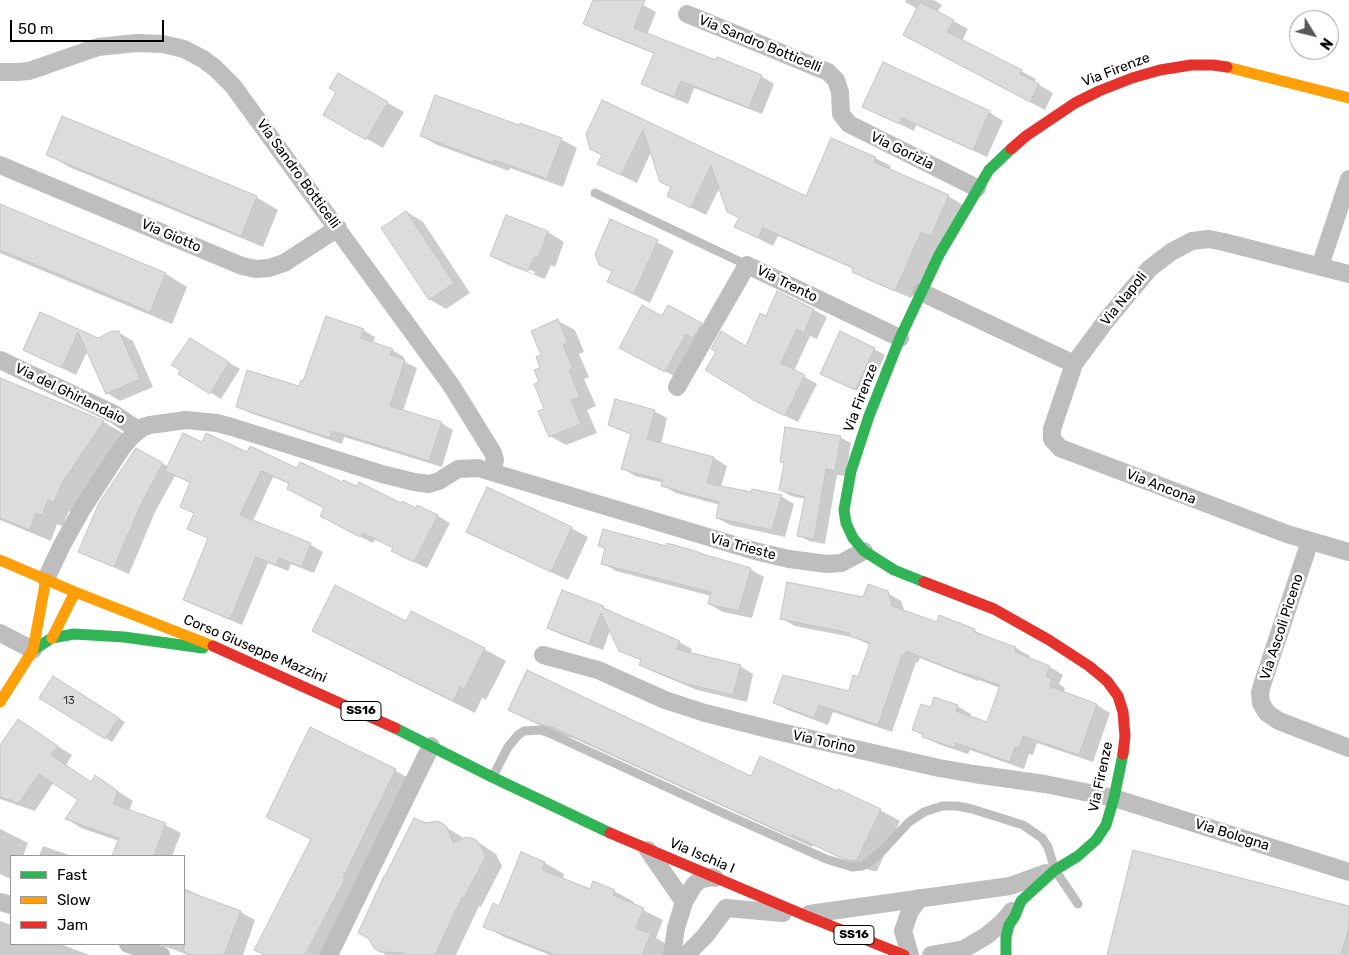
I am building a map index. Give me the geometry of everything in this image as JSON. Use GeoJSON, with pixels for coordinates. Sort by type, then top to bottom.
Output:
{"type":"FeatureCollection","features":[{"type":"Feature","properties":{"kind":"street","name":"Via Sandro Botticelli"},"geometry":{"type":"LineString","coordinates":[[687,14],[828,72],[838,85],[840,103]]}},
{"type":"Feature","properties":{"kind":"street","name":"Via Sandro Botticelli"},"geometry":{"type":"LineString","coordinates":[[0,72],[29,71],[98,47],[124,43],[163,44],[189,51],[209,63],[229,82],[338,228],[451,385],[493,453],[495,460],[492,472]]}},
{"type":"Feature","properties":{"kind":"street","name":"Via Firenze"},"geometry":{"type":"LineString","coordinates":[[1021,902],[1056,870],[1078,856],[1096,840],[1106,825],[1124,751],[1125,725],[1123,712],[1118,696],[1107,681],[1089,666],[1023,624],[994,609],[894,570],[864,550],[853,538],[846,523],[844,510],[846,493],[857,449],[900,338],[939,255],[976,188],[1003,156],[1040,125],[1062,110],[1109,86],[1160,70],[1191,65],[1213,65],[1238,69],[1349,98]]}},
{"type":"Feature","properties":{"kind":"street","name":"Via Gorizia"},"geometry":{"type":"LineString","coordinates":[[840,103],[840,114],[849,124],[976,188]]}},
{"type":"Feature","properties":{"kind":"street","name":"Via Giotto"},"geometry":{"type":"LineString","coordinates":[[0,165],[242,266],[256,269],[269,268],[290,260],[338,228]]}},
{"type":"Feature","properties":{"kind":"street"},"geometry":{"type":"LineString","coordinates":[[1320,266],[1349,179]]}},
{"type":"Feature","properties":{"kind":"street","name":"Via Napoli"},"geometry":{"type":"LineString","coordinates":[[1074,364],[1105,322],[1149,269],[1171,252],[1192,241],[1200,239],[1218,240],[1349,274]]}},
{"type":"Feature","properties":{"kind":"street","name":"Via Trento"},"geometry":{"type":"LineString","coordinates":[[677,387],[747,265],[900,338]]}},
{"type":"Feature","properties":{"kind":"street"},"geometry":{"type":"LineString","coordinates":[[921,292],[1074,364]]}},
{"type":"Feature","properties":{"kind":"street","name":"Via del Ghirlandaio"},"geometry":{"type":"LineString","coordinates":[[0,360],[114,414],[138,430]]}},
{"type":"Feature","properties":{"kind":"street","name":"Via Ancona"},"geometry":{"type":"LineString","coordinates":[[1074,364],[1052,429],[1052,439],[1065,451],[1310,541],[1349,552]]}},
{"type":"Feature","properties":{"kind":"street"},"geometry":{"type":"LineString","coordinates":[[0,702],[33,650],[46,579],[65,540],[82,509],[121,449],[138,430],[150,425],[177,421],[193,420],[216,423],[382,474],[422,484],[439,481],[458,469],[478,468],[492,472]]}},
{"type":"Feature","properties":{"kind":"street","name":"Via Trieste"},"geometry":{"type":"LineString","coordinates":[[492,472],[755,551],[815,563],[841,563],[864,550]]}},
{"type":"Feature","properties":{"kind":"street","name":"Via Ascoli Piceno"},"geometry":{"type":"LineString","coordinates":[[1310,541],[1262,685],[1260,693],[1261,703],[1267,713],[1279,721],[1349,748]]}},
{"type":"Feature","properties":{"kind":"street","name":"Corso Giuseppe Mazzini"},"geometry":{"type":"LineString","coordinates":[[0,560],[75,592],[227,651],[369,715],[492,777]]}},
{"type":"Feature","properties":{"kind":"street"},"geometry":{"type":"LineString","coordinates":[[52,638],[75,592]]}},
{"type":"Feature","properties":{"kind":"street"},"geometry":{"type":"LineString","coordinates":[[0,633],[33,650]]}},
{"type":"Feature","properties":{"kind":"street"},"geometry":{"type":"LineString","coordinates":[[33,650],[52,638],[85,634],[227,651]]}},
{"type":"Feature","properties":{"kind":"street","name":"Via Torino"},"geometry":{"type":"LineString","coordinates":[[543,655],[598,670],[686,708],[762,728],[956,771],[1046,784],[1114,798]]}},
{"type":"Feature","properties":{"kind":"street"},"geometry":{"type":"LineString","coordinates":[[329,955],[431,746]]}},
{"type":"Feature","properties":{"kind":"street","name":"Via Ischia I"},"geometry":{"type":"LineString","coordinates":[[492,777],[607,832],[904,955]]}},
{"type":"Feature","properties":{"kind":"street","name":"Via Bologna"},"geometry":{"type":"LineString","coordinates":[[1114,798],[1349,872]]}},
{"type":"Feature","properties":{"kind":"street"},"geometry":{"type":"LineString","coordinates":[[647,849],[684,902]]}},
{"type":"Feature","properties":{"kind":"street"},"geometry":{"type":"LineString","coordinates":[[726,908],[804,915],[1010,886],[1056,870]]}},
{"type":"Feature","properties":{"kind":"street"},"geometry":{"type":"LineString","coordinates":[[672,955],[676,928],[684,902],[694,885],[701,879],[714,877],[723,890],[726,898],[726,908],[717,922],[686,955]]}},
{"type":"Feature","properties":{"kind":"street"},"geometry":{"type":"LineString","coordinates":[[910,955],[903,931],[910,911],[920,898]]}},
{"type":"Feature","properties":{"kind":"street"},"geometry":{"type":"LineString","coordinates":[[931,955],[964,949],[973,944],[1003,922],[1021,902]]}},
{"type":"Feature","properties":{"kind":"street"},"geometry":{"type":"LineString","coordinates":[[1006,955],[1006,937],[1009,925],[1021,902]]}},
{"type":"Feature","properties":{"kind":"street"},"geometry":{"type":"LineString","coordinates":[[131,945],[160,955]]}},
{"type":"Feature","properties":{"kind":"lane"},"geometry":{"type":"LineString","coordinates":[[595,193],[747,265]]}},
{"type":"Feature","properties":{"kind":"lane"},"geometry":{"type":"LineString","coordinates":[[492,777],[508,747],[518,735],[524,731],[541,730],[723,814],[844,865],[862,866],[868,863],[909,822],[924,812],[934,808],[957,806],[1012,820],[1033,830],[1048,847],[1056,870],[1078,904]]}},
{"type":"Feature","properties":{"kind":"building"},"geometry":{"type":"Polygon","coordinates":[[[593,0],[645,0],[634,28],[716,60],[717,57],[762,75],[749,108],[681,81],[674,97],[641,84],[654,53],[583,24],[593,0]]]}},
{"type":"Feature","properties":{"kind":"building"},"geometry":{"type":"Polygon","coordinates":[[[920,2],[954,20],[947,32],[1022,70],[1020,74],[1039,84],[1030,102],[903,35],[920,2]]]}},
{"type":"Feature","properties":{"kind":"building"},"geometry":{"type":"Polygon","coordinates":[[[883,62],[990,111],[973,150],[902,118],[899,124],[862,107],[883,62]]]}},
{"type":"Feature","properties":{"kind":"building"},"geometry":{"type":"Polygon","coordinates":[[[338,73],[388,102],[366,140],[323,115],[336,92],[329,88],[338,73]]]}},
{"type":"Feature","properties":{"kind":"building"},"geometry":{"type":"Polygon","coordinates":[[[435,95],[562,138],[547,179],[494,160],[493,163],[420,136],[435,95]]]}},
{"type":"Feature","properties":{"kind":"building"},"geometry":{"type":"Polygon","coordinates":[[[602,100],[806,196],[831,138],[876,157],[874,162],[949,195],[931,236],[921,232],[895,291],[852,272],[853,268],[763,228],[758,238],[734,227],[739,218],[727,212],[711,165],[691,208],[667,196],[671,187],[660,182],[643,130],[621,175],[597,164],[602,155],[590,149],[586,134],[602,100]]]}},
{"type":"Feature","properties":{"kind":"building"},"geometry":{"type":"Polygon","coordinates":[[[62,116],[257,196],[241,236],[46,155],[62,116]]]}},
{"type":"Feature","properties":{"kind":"building"},"geometry":{"type":"Polygon","coordinates":[[[0,204],[166,273],[150,312],[0,250],[0,204]]]}},
{"type":"Feature","properties":{"kind":"building"},"geometry":{"type":"Polygon","coordinates":[[[406,211],[454,283],[429,300],[381,228],[406,211]]]}},
{"type":"Feature","properties":{"kind":"building"},"geometry":{"type":"Polygon","coordinates":[[[506,215],[548,231],[538,258],[534,257],[528,271],[490,256],[506,215]]]}},
{"type":"Feature","properties":{"kind":"building"},"geometry":{"type":"Polygon","coordinates":[[[610,219],[658,240],[634,294],[607,282],[612,271],[599,265],[595,254],[610,219]]]}},
{"type":"Feature","properties":{"kind":"building"},"geometry":{"type":"Polygon","coordinates":[[[777,291],[814,309],[804,333],[797,329],[781,363],[805,375],[785,416],[751,399],[705,370],[716,352],[711,349],[721,331],[746,346],[760,313],[766,316],[777,291]]]}},
{"type":"Feature","properties":{"kind":"building"},"geometry":{"type":"Polygon","coordinates":[[[642,305],[662,316],[668,305],[702,323],[693,338],[686,334],[665,372],[619,348],[642,305]]]}},
{"type":"Feature","properties":{"kind":"building"},"geometry":{"type":"Polygon","coordinates":[[[40,312],[98,338],[112,331],[119,331],[140,379],[106,394],[78,332],[62,368],[23,350],[40,312]]]}},
{"type":"Feature","properties":{"kind":"building"},"geometry":{"type":"Polygon","coordinates":[[[326,316],[364,329],[361,338],[393,349],[390,355],[405,360],[390,406],[442,422],[429,461],[332,431],[330,438],[236,407],[247,370],[299,386],[301,380],[303,381],[326,316]]]}},
{"type":"Feature","properties":{"kind":"building"},"geometry":{"type":"Polygon","coordinates":[[[558,319],[568,343],[563,345],[573,368],[569,370],[580,397],[571,400],[581,424],[549,437],[538,411],[544,409],[534,384],[539,382],[534,370],[540,368],[536,357],[541,355],[531,331],[558,319]]]}},
{"type":"Feature","properties":{"kind":"building"},"geometry":{"type":"Polygon","coordinates":[[[840,331],[875,348],[855,390],[820,374],[840,331]]]}},
{"type":"Feature","properties":{"kind":"building"},"geometry":{"type":"Polygon","coordinates":[[[190,338],[229,362],[210,394],[178,374],[180,370],[171,365],[190,338]]]}},
{"type":"Feature","properties":{"kind":"building"},"geometry":{"type":"Polygon","coordinates":[[[0,378],[104,421],[62,483],[54,502],[48,500],[42,515],[36,513],[30,530],[0,518],[0,378]]]}},
{"type":"Feature","properties":{"kind":"building"},"geometry":{"type":"Polygon","coordinates":[[[615,399],[655,410],[647,439],[714,457],[707,483],[751,492],[752,489],[782,495],[772,530],[716,518],[719,502],[661,486],[663,480],[621,469],[631,434],[608,425],[615,399]]]}},
{"type":"Feature","properties":{"kind":"building"},"geometry":{"type":"Polygon","coordinates":[[[785,427],[841,436],[835,471],[826,469],[814,539],[797,536],[805,497],[779,490],[784,463],[780,462],[785,427]]]}},
{"type":"Feature","properties":{"kind":"building"},"geometry":{"type":"Polygon","coordinates":[[[183,433],[202,442],[206,433],[247,452],[250,446],[297,468],[300,462],[342,482],[343,480],[357,486],[359,482],[401,503],[402,501],[416,508],[417,505],[438,515],[414,562],[391,551],[393,548],[363,533],[360,537],[320,516],[324,508],[287,489],[289,483],[261,471],[240,515],[311,543],[302,567],[279,558],[276,565],[256,557],[230,619],[183,600],[208,538],[187,529],[194,513],[180,507],[190,482],[165,471],[183,433]]]}},
{"type":"Feature","properties":{"kind":"building"},"geometry":{"type":"Polygon","coordinates":[[[136,448],[163,463],[141,504],[114,567],[78,552],[99,503],[136,448]]]}},
{"type":"Feature","properties":{"kind":"building"},"geometry":{"type":"Polygon","coordinates":[[[487,487],[572,527],[551,572],[466,532],[487,487]]]}},
{"type":"Feature","properties":{"kind":"building"},"geometry":{"type":"Polygon","coordinates":[[[603,529],[666,546],[667,543],[751,568],[739,611],[708,604],[711,592],[601,564],[605,548],[598,546],[603,529]]]}},
{"type":"Feature","properties":{"kind":"building"},"geometry":{"type":"Polygon","coordinates":[[[787,582],[863,597],[868,584],[888,591],[892,606],[937,622],[939,615],[975,629],[974,632],[1016,647],[1015,652],[1050,666],[1046,676],[1052,679],[1049,686],[1097,704],[1079,755],[1023,736],[1019,748],[1015,747],[1010,762],[956,743],[954,748],[922,737],[923,734],[912,730],[921,704],[931,707],[934,697],[958,705],[956,711],[987,722],[1000,685],[964,674],[906,651],[904,656],[902,655],[878,725],[819,705],[814,718],[773,703],[783,675],[849,691],[853,675],[858,677],[870,643],[849,636],[850,633],[780,619],[787,582]]]}},
{"type":"Feature","properties":{"kind":"building"},"geometry":{"type":"Polygon","coordinates":[[[335,585],[406,621],[411,611],[485,648],[464,689],[460,687],[453,701],[312,631],[335,585]]]}},
{"type":"Feature","properties":{"kind":"building"},"geometry":{"type":"Polygon","coordinates":[[[562,590],[604,606],[603,608],[680,641],[676,649],[741,665],[733,695],[683,683],[639,665],[641,660],[619,651],[601,613],[589,644],[547,628],[562,590]]]}},
{"type":"Feature","properties":{"kind":"building"},"geometry":{"type":"Polygon","coordinates":[[[527,670],[751,776],[760,756],[881,809],[857,860],[853,861],[839,857],[793,835],[792,837],[552,727],[538,724],[508,710],[527,670]]]}},
{"type":"Feature","properties":{"kind":"building"},"geometry":{"type":"Polygon","coordinates":[[[53,676],[119,718],[105,739],[39,698],[53,676]]]}},
{"type":"Feature","properties":{"kind":"building"},"geometry":{"type":"Polygon","coordinates":[[[18,719],[58,746],[51,755],[91,782],[95,775],[118,791],[113,804],[166,823],[154,855],[112,855],[119,838],[65,819],[78,800],[39,774],[19,803],[0,797],[0,745],[18,719]]]}},
{"type":"Feature","properties":{"kind":"building"},"geometry":{"type":"Polygon","coordinates":[[[310,727],[396,769],[343,878],[345,879],[305,955],[264,955],[254,950],[311,839],[266,817],[310,727]]]}},
{"type":"Feature","properties":{"kind":"building"},"geometry":{"type":"Polygon","coordinates":[[[414,818],[426,823],[437,821],[442,823],[447,827],[453,843],[466,837],[475,839],[486,856],[464,898],[462,897],[435,955],[404,955],[404,953],[380,952],[374,948],[368,938],[358,933],[384,876],[414,818]]]}},
{"type":"Feature","properties":{"kind":"building"},"geometry":{"type":"Polygon","coordinates":[[[1133,850],[1349,906],[1349,927],[1341,955],[1107,955],[1133,850]]]}},
{"type":"Feature","properties":{"kind":"building"},"geometry":{"type":"Polygon","coordinates":[[[521,852],[545,862],[542,870],[590,889],[593,881],[615,890],[613,895],[644,908],[636,928],[651,934],[642,955],[555,955],[483,927],[493,903],[499,906],[521,852]]]}},
{"type":"Feature","properties":{"kind":"building"},"geometry":{"type":"Polygon","coordinates":[[[185,890],[241,911],[224,955],[191,955],[184,952],[185,890]]]}},
{"type":"Feature","properties":{"kind":"traffic: fast"},"geometry":{"type":"LineString","coordinates":[[924,582],[894,570],[864,551],[853,538],[846,523],[844,510],[851,471],[869,416],[900,338],[939,255],[989,170],[1011,149]]}},
{"type":"Feature","properties":{"kind":"traffic: fast"},"geometry":{"type":"LineString","coordinates":[[33,650],[52,638],[74,634],[124,637],[203,648]]}},
{"type":"Feature","properties":{"kind":"traffic: fast"},"geometry":{"type":"LineString","coordinates":[[395,728],[610,833]]}},
{"type":"Feature","properties":{"kind":"traffic: fast"},"geometry":{"type":"LineString","coordinates":[[1006,955],[1006,937],[1009,925],[1021,901],[1055,870],[1078,856],[1096,840],[1106,825],[1123,754]]}},
{"type":"Feature","properties":{"kind":"traffic: slow"},"geometry":{"type":"LineString","coordinates":[[1227,67],[1349,98]]}},
{"type":"Feature","properties":{"kind":"traffic: slow"},"geometry":{"type":"LineString","coordinates":[[0,560],[75,592],[213,646]]}},
{"type":"Feature","properties":{"kind":"traffic: slow"},"geometry":{"type":"LineString","coordinates":[[0,702],[33,650],[46,579]]}},
{"type":"Feature","properties":{"kind":"traffic: slow"},"geometry":{"type":"LineString","coordinates":[[52,638],[75,592]]}},
{"type":"Feature","properties":{"kind":"traffic: jam"},"geometry":{"type":"LineString","coordinates":[[1011,149],[1026,136],[1075,103],[1132,78],[1160,70],[1191,65],[1227,67]]}},
{"type":"Feature","properties":{"kind":"traffic: jam"},"geometry":{"type":"LineString","coordinates":[[924,582],[994,609],[1049,640],[1089,666],[1107,681],[1118,696],[1123,712],[1125,736],[1123,754]]}},
{"type":"Feature","properties":{"kind":"traffic: jam"},"geometry":{"type":"LineString","coordinates":[[213,646],[395,728]]}},
{"type":"Feature","properties":{"kind":"traffic: jam"},"geometry":{"type":"LineString","coordinates":[[610,833],[904,955]]}}]}
